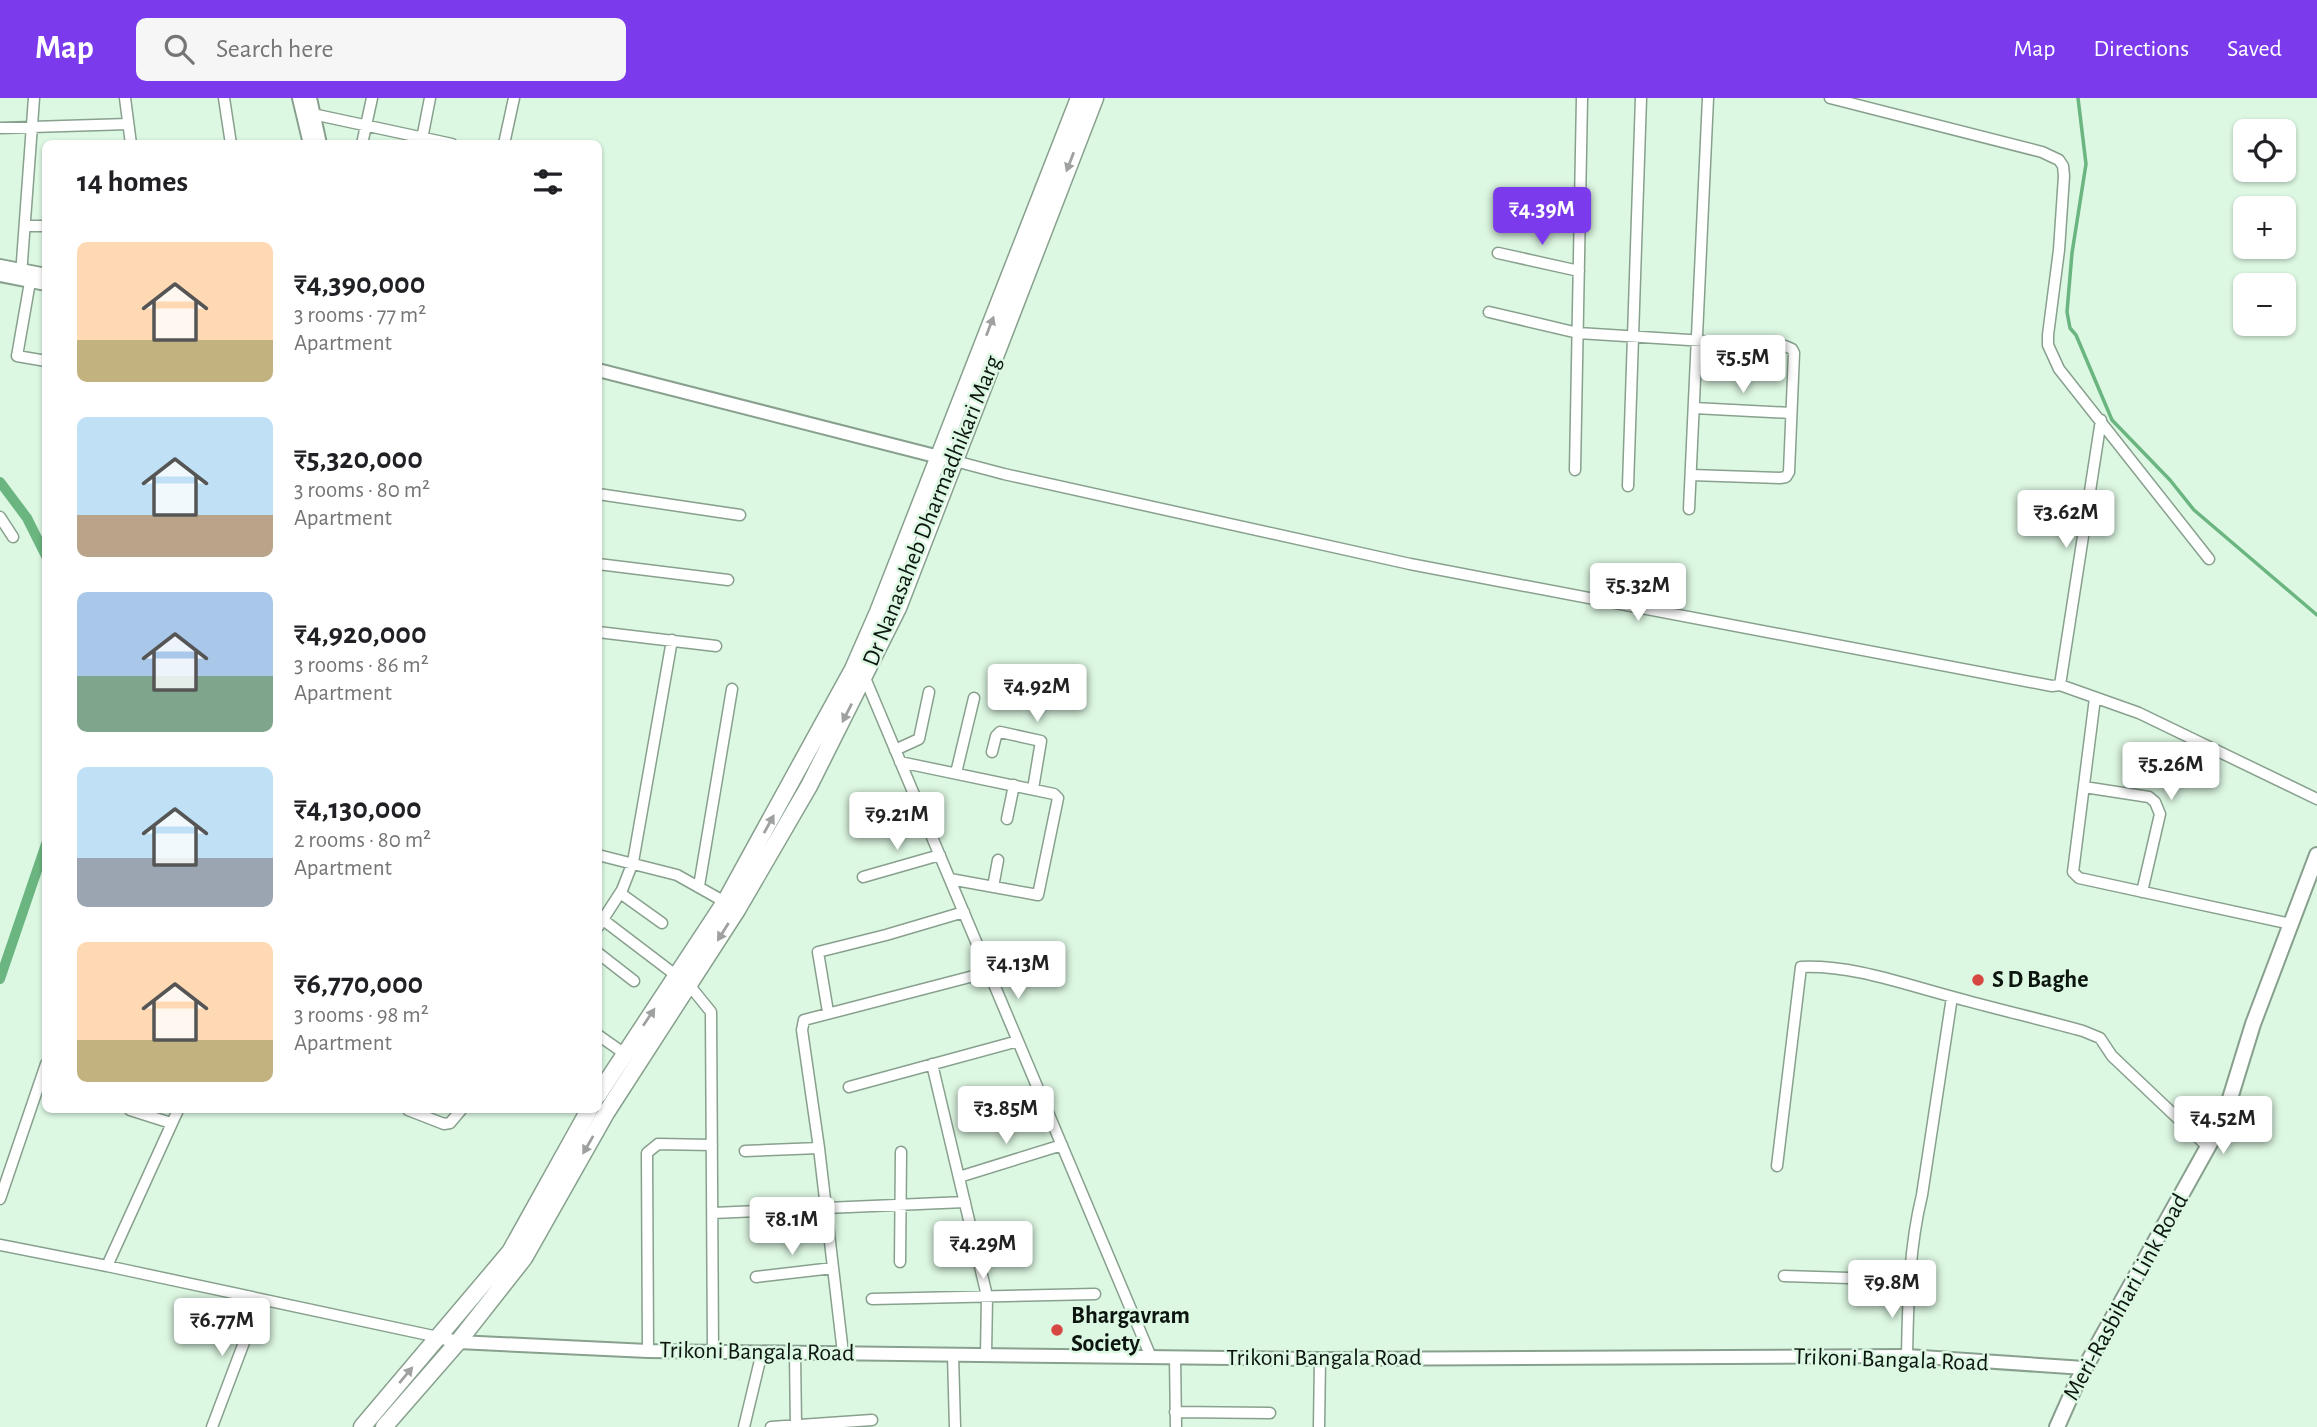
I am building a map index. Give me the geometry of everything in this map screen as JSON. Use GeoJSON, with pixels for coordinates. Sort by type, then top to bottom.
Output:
{"type":"FeatureCollection","features":[{"type":"Feature","properties":{"kind":"main road","name":"Dr Nanasaheb Dharmadhikari Marg"},"geometry":{"type":"LineString","coordinates":[[384,1427],[458,1342],[524,1258],[683,981],[809,786],[859,673],[898,608],[947,459],[1079,98]]}},
{"type":"Feature","properties":{"kind":"main road","name":"Dr Nanasaheb Dharmadhikari Marg"},"geometry":{"type":"LineString","coordinates":[[947,459],[1095,98]]}},
{"type":"Feature","properties":{"kind":"main road","name":"Meri-Rasbihari Link Road"},"geometry":{"type":"LineString","coordinates":[[2057,1427],[2084,1368],[2224,1118],[2253,1024],[2317,855]]}},
{"type":"Feature","properties":{"kind":"main road","name":"Dr Nanasaheb Dharmadhikari Marg"},"geometry":{"type":"LineString","coordinates":[[602,1089],[625,1054],[683,981]]}},
{"type":"Feature","properties":{"kind":"main road"},"geometry":{"type":"LineString","coordinates":[[362,1427],[510,1252],[587,1113]]}},
{"type":"Feature","properties":{"kind":"street"},"geometry":{"type":"LineString","coordinates":[[34,98],[18,356],[42,359]]}},
{"type":"Feature","properties":{"kind":"street"},"geometry":{"type":"LineString","coordinates":[[125,98],[130,140]]}},
{"type":"Feature","properties":{"kind":"street"},"geometry":{"type":"LineString","coordinates":[[224,98],[230,140]]}},
{"type":"Feature","properties":{"kind":"street"},"geometry":{"type":"LineString","coordinates":[[309,140],[304,108],[310,98]]}},
{"type":"Feature","properties":{"kind":"street"},"geometry":{"type":"LineString","coordinates":[[363,140],[372,98]]}},
{"type":"Feature","properties":{"kind":"street"},"geometry":{"type":"LineString","coordinates":[[304,108],[422,140],[430,98]]}},
{"type":"Feature","properties":{"kind":"street"},"geometry":{"type":"LineString","coordinates":[[505,140],[514,98]]}},
{"type":"Feature","properties":{"kind":"street"},"geometry":{"type":"LineString","coordinates":[[1575,470],[1582,98]]}},
{"type":"Feature","properties":{"kind":"street"},"geometry":{"type":"LineString","coordinates":[[1629,486],[1641,98]]}},
{"type":"Feature","properties":{"kind":"street"},"geometry":{"type":"LineString","coordinates":[[1689,509],[1708,98]]}},
{"type":"Feature","properties":{"kind":"street"},"geometry":{"type":"LineString","coordinates":[[1829,98],[2042,152],[2059,160],[2063,166],[2064,184],[2048,345],[2059,369],[2209,559]]}},
{"type":"Feature","properties":{"kind":"street"},"geometry":{"type":"LineString","coordinates":[[304,108],[318,140]]}},
{"type":"Feature","properties":{"kind":"street"},"geometry":{"type":"LineString","coordinates":[[0,128],[128,124]]}},
{"type":"Feature","properties":{"kind":"street"},"geometry":{"type":"LineString","coordinates":[[25,226],[42,226]]}},
{"type":"Feature","properties":{"kind":"street"},"geometry":{"type":"LineString","coordinates":[[1498,253],[1579,271]]}},
{"type":"Feature","properties":{"kind":"street"},"geometry":{"type":"LineString","coordinates":[[0,266],[42,283]]}},
{"type":"Feature","properties":{"kind":"street"},"geometry":{"type":"LineString","coordinates":[[0,275],[42,275]]}},
{"type":"Feature","properties":{"kind":"street"},"geometry":{"type":"LineString","coordinates":[[1489,312],[1578,333],[1789,346],[1794,353],[1789,472],[1784,478],[1691,475]]}},
{"type":"Feature","properties":{"kind":"street"},"geometry":{"type":"LineString","coordinates":[[602,371],[1004,474],[1410,564],[2052,686],[2060,685],[2138,713],[2317,799]]}},
{"type":"Feature","properties":{"kind":"street"},"geometry":{"type":"LineString","coordinates":[[1694,408],[1791,413]]}},
{"type":"Feature","properties":{"kind":"street"},"geometry":{"type":"LineString","coordinates":[[2060,685],[2101,420]]}},
{"type":"Feature","properties":{"kind":"street"},"geometry":{"type":"LineString","coordinates":[[602,495],[740,515]]}},
{"type":"Feature","properties":{"kind":"street"},"geometry":{"type":"LineString","coordinates":[[0,517],[13,537]]}},
{"type":"Feature","properties":{"kind":"street"},"geometry":{"type":"LineString","coordinates":[[602,564],[728,580]]}},
{"type":"Feature","properties":{"kind":"street"},"geometry":{"type":"LineString","coordinates":[[602,632],[716,646]]}},
{"type":"Feature","properties":{"kind":"street"},"geometry":{"type":"LineString","coordinates":[[602,918],[620,893],[632,862],[672,640]]}},
{"type":"Feature","properties":{"kind":"street"},"geometry":{"type":"LineString","coordinates":[[859,673],[940,855],[1151,1357]]}},
{"type":"Feature","properties":{"kind":"street"},"geometry":{"type":"LineString","coordinates":[[699,886],[732,689]]}},
{"type":"Feature","properties":{"kind":"street"},"geometry":{"type":"LineString","coordinates":[[895,750],[919,739],[929,692]]}},
{"type":"Feature","properties":{"kind":"street"},"geometry":{"type":"LineString","coordinates":[[956,773],[974,698]]}},
{"type":"Feature","properties":{"kind":"street"},"geometry":{"type":"LineString","coordinates":[[2095,698],[2073,872],[2079,878],[2291,924]]}},
{"type":"Feature","properties":{"kind":"street"},"geometry":{"type":"LineString","coordinates":[[992,752],[996,736],[1000,732],[1041,741],[1033,789]]}},
{"type":"Feature","properties":{"kind":"street"},"geometry":{"type":"LineString","coordinates":[[900,762],[1054,794],[1058,800],[1040,893],[1034,895],[950,879]]}},
{"type":"Feature","properties":{"kind":"street"},"geometry":{"type":"LineString","coordinates":[[1007,819],[1014,785]]}},
{"type":"Feature","properties":{"kind":"street"},"geometry":{"type":"LineString","coordinates":[[2084,787],[2149,797],[2155,802],[2160,814],[2142,892]]}},
{"type":"Feature","properties":{"kind":"street"},"geometry":{"type":"LineString","coordinates":[[863,877],[940,855]]}},
{"type":"Feature","properties":{"kind":"street"},"geometry":{"type":"LineString","coordinates":[[602,856],[677,875],[731,906]]}},
{"type":"Feature","properties":{"kind":"street"},"geometry":{"type":"LineString","coordinates":[[993,887],[998,860]]}},
{"type":"Feature","properties":{"kind":"street"},"geometry":{"type":"LineString","coordinates":[[620,893],[662,923]]}},
{"type":"Feature","properties":{"kind":"street"},"geometry":{"type":"LineString","coordinates":[[828,1012],[818,951],[964,912]]}},
{"type":"Feature","properties":{"kind":"street"},"geometry":{"type":"LineString","coordinates":[[602,922],[683,981],[711,1012],[713,1352]]}},
{"type":"Feature","properties":{"kind":"street"},"geometry":{"type":"LineString","coordinates":[[602,956],[634,981]]}},
{"type":"Feature","properties":{"kind":"street"},"geometry":{"type":"LineString","coordinates":[[1777,1166],[1801,967],[1876,975],[2083,1031],[2100,1038],[2112,1056],[2208,1147]]}},
{"type":"Feature","properties":{"kind":"street"},"geometry":{"type":"LineString","coordinates":[[843,1353],[802,1024],[807,1017],[989,972]]}},
{"type":"Feature","properties":{"kind":"street"},"geometry":{"type":"LineString","coordinates":[[1907,1356],[1909,1285],[1915,1222],[1922,1195],[1952,997]]}},
{"type":"Feature","properties":{"kind":"street"},"geometry":{"type":"LineString","coordinates":[[602,1038],[625,1054]]}},
{"type":"Feature","properties":{"kind":"street"},"geometry":{"type":"LineString","coordinates":[[849,1087],[1018,1041]]}},
{"type":"Feature","properties":{"kind":"street"},"geometry":{"type":"LineString","coordinates":[[932,1064],[987,1296],[986,1355]]}},
{"type":"Feature","properties":{"kind":"street"},"geometry":{"type":"LineString","coordinates":[[0,1199],[42,1083]]}},
{"type":"Feature","properties":{"kind":"street"},"geometry":{"type":"LineString","coordinates":[[139,1113],[171,1124]]}},
{"type":"Feature","properties":{"kind":"street"},"geometry":{"type":"LineString","coordinates":[[107,1266],[176,1113]]}},
{"type":"Feature","properties":{"kind":"street"},"geometry":{"type":"LineString","coordinates":[[417,1113],[448,1124],[458,1113]]}},
{"type":"Feature","properties":{"kind":"street"},"geometry":{"type":"LineString","coordinates":[[648,1351],[648,1153],[658,1144],[712,1144]]}},
{"type":"Feature","properties":{"kind":"street"},"geometry":{"type":"LineString","coordinates":[[959,1177],[1062,1144]]}},
{"type":"Feature","properties":{"kind":"street"},"geometry":{"type":"LineString","coordinates":[[745,1151],[819,1148]]}},
{"type":"Feature","properties":{"kind":"street"},"geometry":{"type":"LineString","coordinates":[[900,1262],[901,1152]]}},
{"type":"Feature","properties":{"kind":"street"},"geometry":{"type":"LineString","coordinates":[[713,1213],[965,1202]]}},
{"type":"Feature","properties":{"kind":"street"},"geometry":{"type":"LineString","coordinates":[[0,1245],[438,1337]]}},
{"type":"Feature","properties":{"kind":"street"},"geometry":{"type":"LineString","coordinates":[[755,1276],[833,1268]]}},
{"type":"Feature","properties":{"kind":"street"},"geometry":{"type":"LineString","coordinates":[[1784,1276],[1849,1278],[1909,1285]]}},
{"type":"Feature","properties":{"kind":"street"},"geometry":{"type":"LineString","coordinates":[[872,1298],[1095,1294]]}},
{"type":"Feature","properties":{"kind":"street"},"geometry":{"type":"LineString","coordinates":[[212,1427],[260,1300]]}},
{"type":"Feature","properties":{"kind":"street","name":"Trikoni Bangala Road"},"geometry":{"type":"LineString","coordinates":[[438,1337],[458,1342],[648,1351],[1320,1359],[1907,1356],[2084,1368]]}},
{"type":"Feature","properties":{"kind":"street"},"geometry":{"type":"LineString","coordinates":[[744,1427],[762,1352]]}},
{"type":"Feature","properties":{"kind":"street"},"geometry":{"type":"LineString","coordinates":[[795,1353],[796,1426]]}},
{"type":"Feature","properties":{"kind":"street"},"geometry":{"type":"LineString","coordinates":[[953,1354],[955,1427]]}},
{"type":"Feature","properties":{"kind":"street"},"geometry":{"type":"LineString","coordinates":[[1175,1357],[1175,1427]]}},
{"type":"Feature","properties":{"kind":"street"},"geometry":{"type":"LineString","coordinates":[[1319,1427],[1320,1359]]}},
{"type":"Feature","properties":{"kind":"street"},"geometry":{"type":"LineString","coordinates":[[1175,1412],[1270,1413]]}},
{"type":"Feature","properties":{"kind":"street"},"geometry":{"type":"LineString","coordinates":[[771,1427],[872,1420]]}},
{"type":"Feature","properties":{"kind":"waterway"},"geometry":{"type":"LineString","coordinates":[[2078,98],[2086,164],[2072,253],[2067,312],[2070,328],[2076,335],[2112,420],[2170,480],[2194,510],[2317,615]]}},
{"type":"Feature","properties":{"kind":"waterway"},"geometry":{"type":"LineString","coordinates":[[0,482],[27,518],[42,548]]}},
{"type":"Feature","properties":{"kind":"waterway"},"geometry":{"type":"LineString","coordinates":[[0,979],[42,856]]}},
{"type":"Feature","properties":{"kind":"place","name":"S D Baghe"},"geometry":{"type":"Point","coordinates":[1978,980]}},
{"type":"Feature","properties":{"kind":"place","name":"Bhargavram Society"},"geometry":{"type":"Point","coordinates":[1057,1330]}}]}
